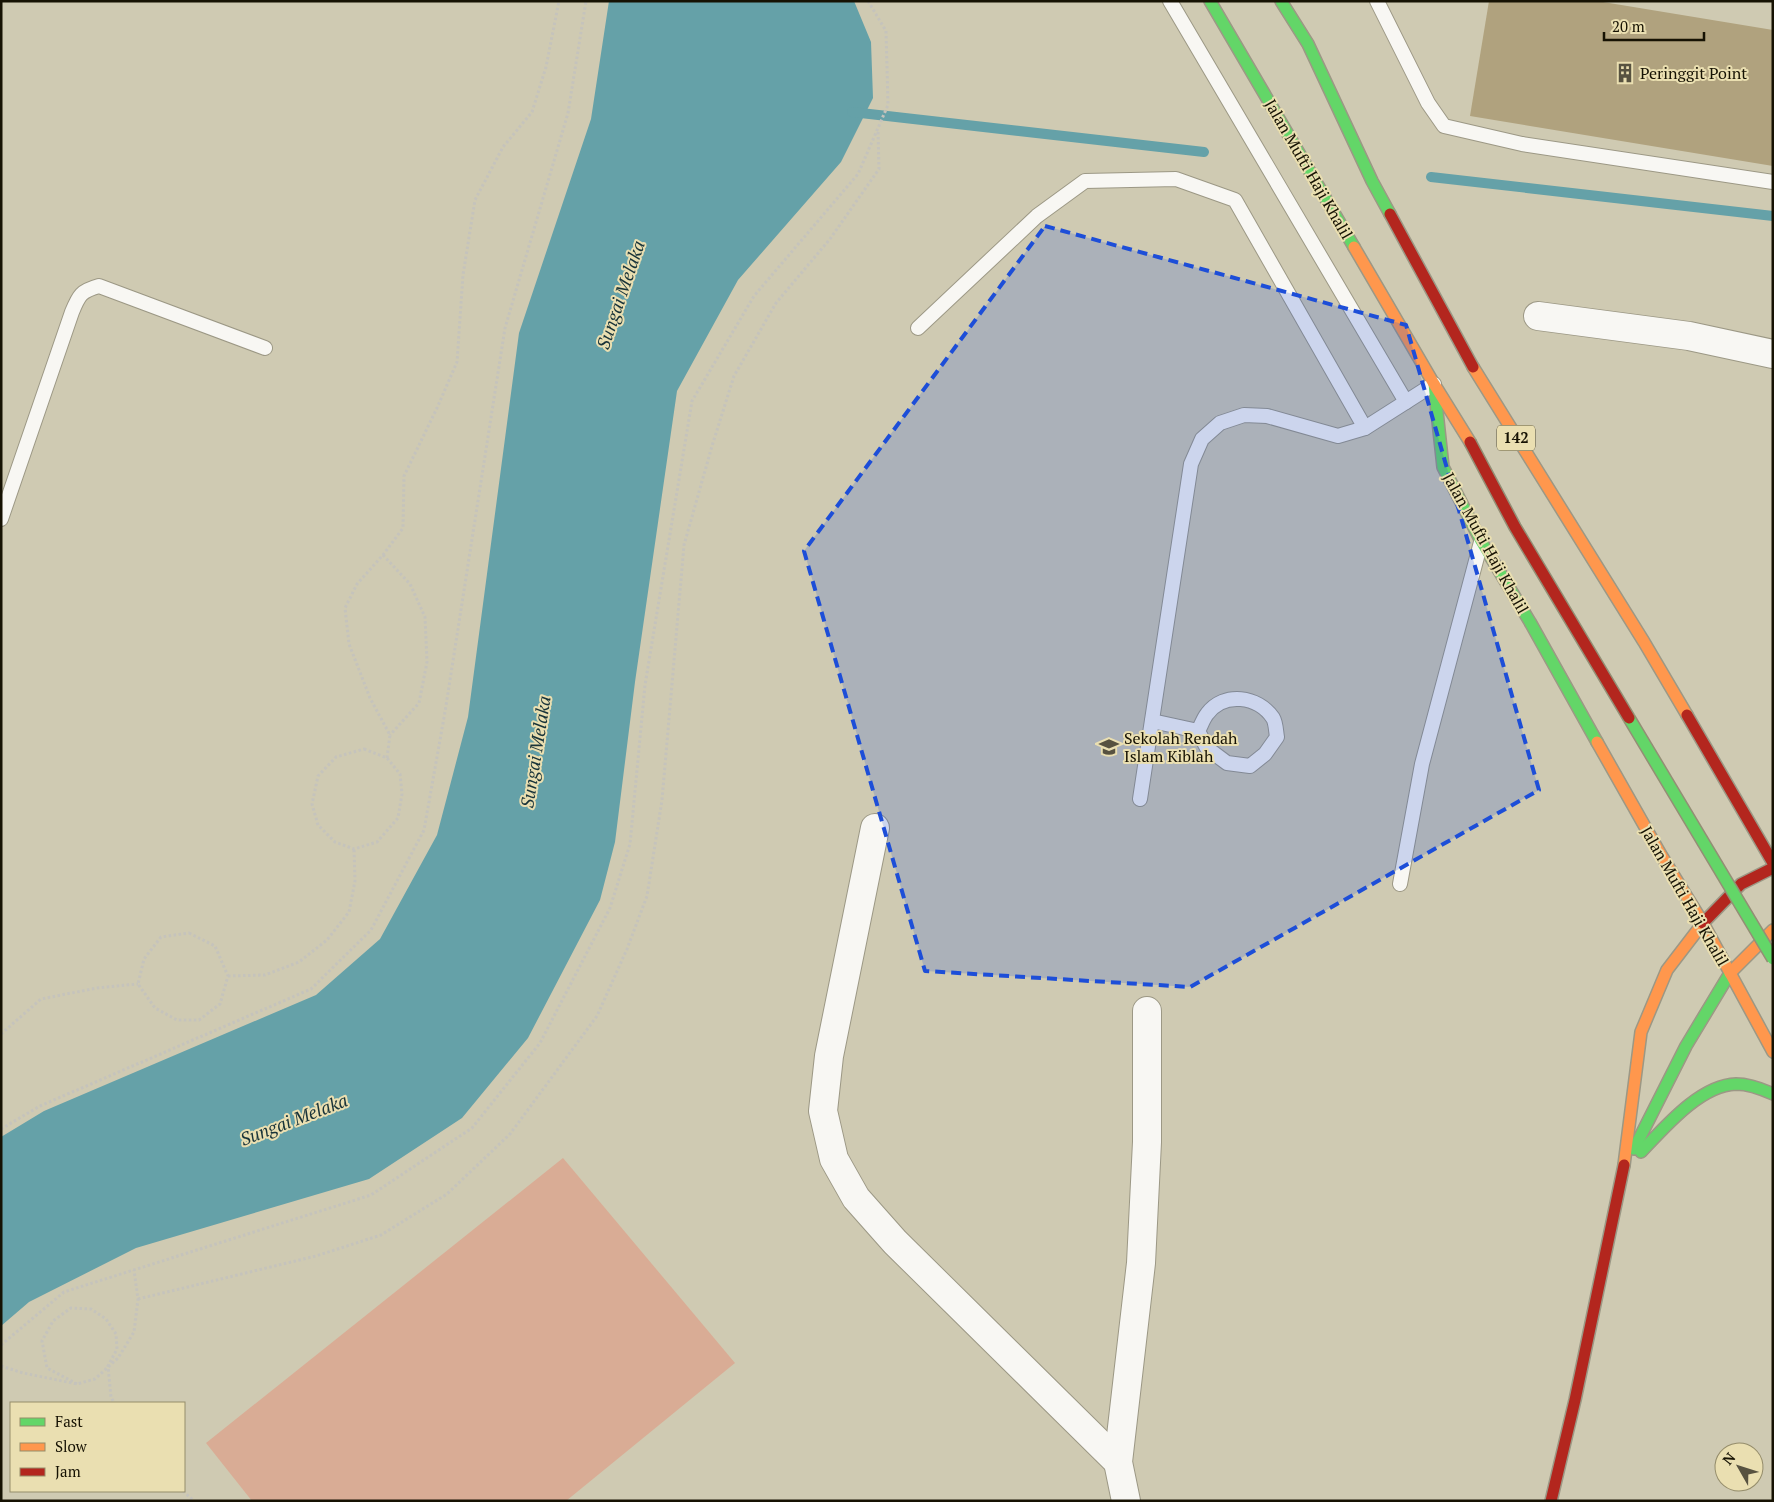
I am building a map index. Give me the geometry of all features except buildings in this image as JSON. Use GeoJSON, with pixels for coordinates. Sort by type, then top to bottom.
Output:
{"type":"FeatureCollection","features":[{"type":"Feature","properties":{"kind":"main road","name":"Jalan Mufti Haji Khalil"},"geometry":{"type":"LineString","coordinates":[[1210,1],[1434,384],[1443,467],[1481,541],[1657,847],[1703,923],[1773,1052]]}},
{"type":"Feature","properties":{"kind":"main road","name":"142"},"geometry":{"type":"LineString","coordinates":[[1281,1],[1308,44],[1372,181],[1482,381],[1508,426],[1644,642],[1773,863]]}},
{"type":"Feature","properties":{"kind":"main road","name":"142"},"geometry":{"type":"LineString","coordinates":[[1434,384],[1470,442],[1515,528],[1773,959]]}},
{"type":"Feature","properties":{"kind":"main road"},"geometry":{"type":"LineString","coordinates":[[1551,1501],[1575,1400],[1624,1169],[1641,1032],[1667,970],[1703,923],[1741,884],[1773,868]]}},
{"type":"Feature","properties":{"kind":"main road"},"geometry":{"type":"LineString","coordinates":[[1624,1169],[1686,1046],[1730,973],[1773,930]]}},
{"type":"Feature","properties":{"kind":"main road"},"geometry":{"type":"LineString","coordinates":[[1624,1169],[1678,1114],[1707,1092],[1734,1084],[1758,1087],[1773,1094]]}},
{"type":"Feature","properties":{"kind":"street"},"geometry":{"type":"LineString","coordinates":[[1538,316],[1689,336],[1773,354]]}},
{"type":"Feature","properties":{"kind":"street"},"geometry":{"type":"LineString","coordinates":[[875,828],[829,1056],[823,1111],[834,1159],[856,1198],[895,1242],[1118,1462]]}},
{"type":"Feature","properties":{"kind":"street"},"geometry":{"type":"LineString","coordinates":[[1126,1501],[1118,1462],[1141,1263],[1147,1142],[1147,1011]]}},
{"type":"Feature","properties":{"kind":"lane"},"geometry":{"type":"LineString","coordinates":[[1170,1],[1406,402]]}},
{"type":"Feature","properties":{"kind":"lane"},"geometry":{"type":"LineString","coordinates":[[1377,1],[1428,103],[1444,126],[1522,144],[1773,182]]}},
{"type":"Feature","properties":{"kind":"lane"},"geometry":{"type":"LineString","coordinates":[[918,328],[1037,216],[1085,181],[1176,179],[1235,200],[1365,428]]}},
{"type":"Feature","properties":{"kind":"lane"},"geometry":{"type":"LineString","coordinates":[[1,519],[72,312],[77,300],[86,290],[99,286],[265,348]]}},
{"type":"Feature","properties":{"kind":"lane"},"geometry":{"type":"LineString","coordinates":[[1140,799],[1191,464],[1202,439],[1220,423],[1244,415],[1267,416],[1338,436],[1365,428],[1434,384]]}},
{"type":"Feature","properties":{"kind":"lane"},"geometry":{"type":"LineString","coordinates":[[1400,884],[1422,764],[1481,541]]}},
{"type":"Feature","properties":{"kind":"lane"},"geometry":{"type":"LineString","coordinates":[[1152,721],[1198,731],[1207,748],[1227,763],[1250,766],[1265,754],[1277,737],[1274,719],[1259,704],[1240,698],[1221,702],[1207,714],[1198,731]]}},
{"type":"Feature","properties":{"kind":"path"},"geometry":{"type":"LineString","coordinates":[[390,735],[370,698],[349,644],[345,608],[357,584],[402,528],[404,476],[457,362],[463,275],[475,200],[503,147],[532,112],[546,67],[559,1]]}},
{"type":"Feature","properties":{"kind":"path"},"geometry":{"type":"LineString","coordinates":[[1,1129],[40,1106],[311,989],[371,930],[424,830],[505,328],[568,113],[586,1]]}},
{"type":"Feature","properties":{"kind":"path"},"geometry":{"type":"LineString","coordinates":[[1,1345],[64,1292],[371,1195],[472,1128],[540,1043],[610,908],[630,844],[645,685],[692,401],[754,296],[858,174],[888,105],[886,31],[868,1]]}},
{"type":"Feature","properties":{"kind":"path"},"geometry":{"type":"LineString","coordinates":[[138,1299],[316,1256],[380,1234],[447,1194],[510,1134],[597,1016],[627,949],[647,896],[662,800],[684,545],[734,376],[776,303],[830,239],[879,168],[878,126]]}},
{"type":"Feature","properties":{"kind":"path"},"geometry":{"type":"LineString","coordinates":[[382,555],[410,584],[425,617],[427,662],[419,702],[390,735],[387,758]]}},
{"type":"Feature","properties":{"kind":"path"},"geometry":{"type":"LineString","coordinates":[[364,748],[387,758],[400,774],[402,794],[398,818],[377,842],[354,849],[335,842],[318,825],[312,804],[318,776],[336,757],[364,748]]}},
{"type":"Feature","properties":{"kind":"path"},"geometry":{"type":"LineString","coordinates":[[228,976],[264,975],[299,962],[327,940],[349,912],[355,881],[354,849]]}},
{"type":"Feature","properties":{"kind":"path"},"geometry":{"type":"LineString","coordinates":[[189,933],[215,946],[228,976],[220,1004],[199,1020],[177,1020],[155,1008],[138,984],[144,958],[161,937],[189,933]]}},
{"type":"Feature","properties":{"kind":"path"},"geometry":{"type":"LineString","coordinates":[[1,1034],[41,1000],[97,988],[138,984]]}},
{"type":"Feature","properties":{"kind":"path"},"geometry":{"type":"LineString","coordinates":[[1,1366],[23,1373],[77,1384],[94,1378],[118,1358],[134,1332],[138,1299],[134,1270]]}},
{"type":"Feature","properties":{"kind":"path"},"geometry":{"type":"LineString","coordinates":[[77,1384],[48,1368],[42,1341],[53,1321],[71,1308],[91,1309],[106,1319],[116,1334],[117,1349],[108,1366],[111,1397],[114,1402]]}},
{"type":"Feature","properties":{"kind":"path"},"geometry":{"type":"LineString","coordinates":[[183,1492],[194,1501]]}},
{"type":"Feature","properties":{"kind":"highlighted area"},"geometry":{"type":"Polygon","coordinates":[[[1045,226],[1406,325],[1539,790],[1190,987],[925,971],[804,551],[1045,226]]]}},
{"type":"Feature","properties":{"kind":"shaded area"},"geometry":{"type":"Polygon","coordinates":[[[563,1158],[735,1363],[566,1501],[252,1501],[206,1443],[563,1158]]]}},
{"type":"Feature","properties":{"kind":"water","name":"Sungai Melaka"},"geometry":{"type":"Polygon","coordinates":[[[609,1],[854,1],[871,42],[873,98],[841,162],[738,280],[677,391],[635,682],[615,842],[600,900],[528,1038],[462,1118],[369,1179],[136,1248],[29,1302],[1,1326],[1,1137],[44,1111],[316,995],[380,939],[437,835],[468,717],[519,333],[591,119],[609,1]]]}},
{"type":"Feature","properties":{"kind":"waterway"},"geometry":{"type":"LineString","coordinates":[[852,112],[1204,152]]}},
{"type":"Feature","properties":{"kind":"waterway"},"geometry":{"type":"LineString","coordinates":[[1431,177],[1773,216]]}},
{"type":"Feature","properties":{"kind":"traffic: fast"},"geometry":{"type":"LineString","coordinates":[[1210,1],[1354,247]]}},
{"type":"Feature","properties":{"kind":"traffic: fast"},"geometry":{"type":"LineString","coordinates":[[1281,1],[1308,44],[1372,181],[1390,214]]}},
{"type":"Feature","properties":{"kind":"traffic: fast"},"geometry":{"type":"LineString","coordinates":[[1434,384],[1443,467],[1481,541],[1530,622],[1597,742]]}},
{"type":"Feature","properties":{"kind":"traffic: fast"},"geometry":{"type":"LineString","coordinates":[[1629,718],[1773,959]]}},
{"type":"Feature","properties":{"kind":"traffic: fast"},"geometry":{"type":"LineString","coordinates":[[1634,1149],[1686,1046],[1730,973]]}},
{"type":"Feature","properties":{"kind":"traffic: fast"},"geometry":{"type":"LineString","coordinates":[[1641,1152],[1684,1109],[1709,1092],[1723,1086],[1741,1084],[1773,1094]]}},
{"type":"Feature","properties":{"kind":"traffic: slow"},"geometry":{"type":"LineString","coordinates":[[1354,247],[1470,442]]}},
{"type":"Feature","properties":{"kind":"traffic: slow"},"geometry":{"type":"LineString","coordinates":[[1473,367],[1644,642],[1687,715]]}},
{"type":"Feature","properties":{"kind":"traffic: slow"},"geometry":{"type":"LineString","coordinates":[[1597,742],[1661,855],[1703,923],[1773,1052]]}},
{"type":"Feature","properties":{"kind":"traffic: slow"},"geometry":{"type":"LineString","coordinates":[[1624,1165],[1641,1032],[1667,970],[1703,923]]}},
{"type":"Feature","properties":{"kind":"traffic: slow"},"geometry":{"type":"LineString","coordinates":[[1730,973],[1773,930]]}},
{"type":"Feature","properties":{"kind":"traffic: jam"},"geometry":{"type":"LineString","coordinates":[[1390,214],[1473,367]]}},
{"type":"Feature","properties":{"kind":"traffic: jam"},"geometry":{"type":"LineString","coordinates":[[1470,442],[1515,527],[1629,718]]}},
{"type":"Feature","properties":{"kind":"traffic: jam"},"geometry":{"type":"LineString","coordinates":[[1687,715],[1773,863]]}},
{"type":"Feature","properties":{"kind":"traffic: jam"},"geometry":{"type":"LineString","coordinates":[[1703,923],[1741,884],[1773,868]]}},
{"type":"Feature","properties":{"kind":"traffic: jam"},"geometry":{"type":"LineString","coordinates":[[1551,1501],[1575,1400],[1624,1165]]}},
{"type":"Feature","properties":{"kind":"place","name":"Peringgit Point"},"geometry":{"type":"Point","coordinates":[1625,73]}},
{"type":"Feature","properties":{"kind":"place","name":"Sekolah Rendah Islam Kiblah"},"geometry":{"type":"Point","coordinates":[1109,747]}}]}
